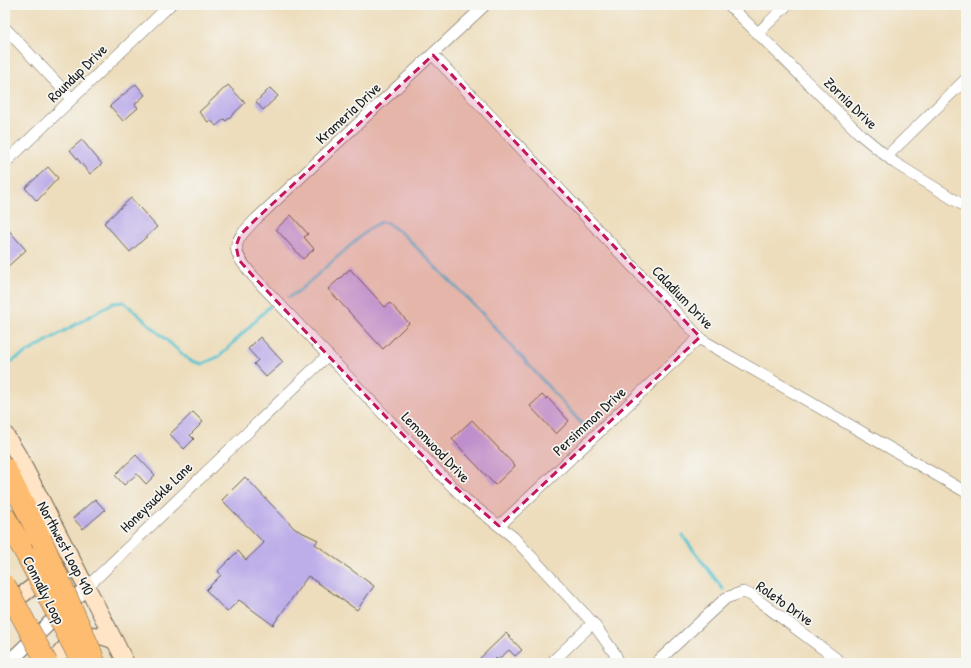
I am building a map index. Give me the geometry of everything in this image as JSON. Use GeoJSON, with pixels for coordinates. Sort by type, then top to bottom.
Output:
{"type":"FeatureCollection","features":[{"type":"Feature","properties":{"kind":"highway"},"geometry":{"type":"LineString","coordinates":[[5,468],[41,539],[87,659]]}},
{"type":"Feature","properties":{"kind":"highway","name":"Connally Loop"},"geometry":{"type":"LineString","coordinates":[[5,517],[87,659]]}},
{"type":"Feature","properties":{"kind":"highway","name":"Connally Loop"},"geometry":{"type":"LineString","coordinates":[[5,585],[47,663]]}},
{"type":"Feature","properties":{"kind":"highway"},"geometry":{"type":"LineString","coordinates":[[24,619],[38,663]]}},
{"type":"Feature","properties":{"kind":"main road","name":"Northwest Loop 410"},"geometry":{"type":"LineString","coordinates":[[5,434],[18,455],[82,581],[87,587],[126,663]]}},
{"type":"Feature","properties":{"kind":"main road"},"geometry":{"type":"LineString","coordinates":[[5,608],[53,571],[58,554],[51,519]]}},
{"type":"Feature","properties":{"kind":"main road"},"geometry":{"type":"LineString","coordinates":[[52,663],[78,636],[96,634],[115,641]]}},
{"type":"Feature","properties":{"kind":"street","name":"Roundup Drive"},"geometry":{"type":"LineString","coordinates":[[5,163],[170,5]]}},
{"type":"Feature","properties":{"kind":"street","name":"Krameria Drive"},"geometry":{"type":"LineString","coordinates":[[236,246],[240,235],[256,219],[485,5]]}},
{"type":"Feature","properties":{"kind":"street","name":"Zornia Drive"},"geometry":{"type":"LineString","coordinates":[[729,5],[861,135],[895,163],[966,207]]}},
{"type":"Feature","properties":{"kind":"street"},"geometry":{"type":"LineString","coordinates":[[758,33],[787,5]]}},
{"type":"Feature","properties":{"kind":"street"},"geometry":{"type":"LineString","coordinates":[[5,28],[72,99]]}},
{"type":"Feature","properties":{"kind":"street","name":"Caladium Drive"},"geometry":{"type":"LineString","coordinates":[[433,55],[700,338],[966,492]]}},
{"type":"Feature","properties":{"kind":"street"},"geometry":{"type":"LineString","coordinates":[[888,156],[966,79]]}},
{"type":"Feature","properties":{"kind":"street","name":"Lemonwood Drive"},"geometry":{"type":"LineString","coordinates":[[236,246],[239,260],[439,473],[465,499],[513,536],[593,623],[615,654],[619,663]]}},
{"type":"Feature","properties":{"kind":"street","name":"Persimmon Drive"},"geometry":{"type":"LineString","coordinates":[[499,526],[700,338]]}},
{"type":"Feature","properties":{"kind":"street","name":"Honeysuckle Lane"},"geometry":{"type":"LineString","coordinates":[[8,663],[328,355]]}},
{"type":"Feature","properties":{"kind":"street","name":"Roleto Drive"},"geometry":{"type":"LineString","coordinates":[[656,663],[726,598],[743,592],[752,594],[842,663]]}},
{"type":"Feature","properties":{"kind":"street"},"geometry":{"type":"LineString","coordinates":[[552,663],[593,623]]}},
{"type":"Feature","properties":{"kind":"highlighted area"},"geometry":{"type":"Polygon","coordinates":[[[433,55],[700,337],[499,526],[439,473],[239,260],[236,246],[240,235],[433,55]]]}},
{"type":"Feature","properties":{"kind":"building"},"geometry":{"type":"Polygon","coordinates":[[[136,84],[145,95],[135,104],[138,108],[123,121],[110,106],[136,84]]]}},
{"type":"Feature","properties":{"kind":"building"},"geometry":{"type":"Polygon","coordinates":[[[228,85],[245,103],[226,121],[224,119],[216,126],[211,120],[208,122],[199,112],[228,85]]]}},
{"type":"Feature","properties":{"kind":"building"},"geometry":{"type":"Polygon","coordinates":[[[270,88],[278,96],[263,110],[256,102],[270,88]]]}},
{"type":"Feature","properties":{"kind":"building"},"geometry":{"type":"Polygon","coordinates":[[[82,140],[102,164],[90,174],[70,150],[82,140]]]}},
{"type":"Feature","properties":{"kind":"building"},"geometry":{"type":"Polygon","coordinates":[[[48,167],[58,178],[37,201],[25,188],[48,167]]]}},
{"type":"Feature","properties":{"kind":"building"},"geometry":{"type":"Polygon","coordinates":[[[131,198],[157,227],[130,252],[104,223],[131,198]]]}},
{"type":"Feature","properties":{"kind":"building"},"geometry":{"type":"Polygon","coordinates":[[[291,215],[308,234],[304,237],[314,249],[303,259],[276,229],[291,215]]]}},
{"type":"Feature","properties":{"kind":"building"},"geometry":{"type":"Polygon","coordinates":[[[5,226],[26,250],[5,269],[5,226]]]}},
{"type":"Feature","properties":{"kind":"building"},"geometry":{"type":"Polygon","coordinates":[[[350,269],[385,307],[390,303],[409,323],[383,349],[328,289],[350,269]]]}},
{"type":"Feature","properties":{"kind":"building"},"geometry":{"type":"Polygon","coordinates":[[[260,337],[283,362],[266,377],[254,364],[258,360],[248,349],[260,337]]]}},
{"type":"Feature","properties":{"kind":"building"},"geometry":{"type":"Polygon","coordinates":[[[542,395],[546,399],[547,397],[569,421],[556,434],[530,406],[542,395]]]}},
{"type":"Feature","properties":{"kind":"building"},"geometry":{"type":"Polygon","coordinates":[[[193,412],[203,422],[190,435],[194,439],[184,449],[170,434],[193,412]]]}},
{"type":"Feature","properties":{"kind":"building"},"geometry":{"type":"Polygon","coordinates":[[[472,420],[515,466],[495,485],[452,439],[472,420]]]}},
{"type":"Feature","properties":{"kind":"building"},"geometry":{"type":"Polygon","coordinates":[[[136,455],[155,475],[146,484],[137,474],[124,485],[115,475],[136,455]]]}},
{"type":"Feature","properties":{"kind":"building"},"geometry":{"type":"Polygon","coordinates":[[[245,477],[295,529],[318,540],[315,544],[374,586],[357,610],[308,576],[273,625],[239,600],[227,612],[206,590],[221,575],[218,571],[238,551],[246,560],[264,543],[222,500],[245,477]]]}},
{"type":"Feature","properties":{"kind":"building"},"geometry":{"type":"Polygon","coordinates":[[[95,499],[105,510],[83,529],[73,518],[95,499]]]}},
{"type":"Feature","properties":{"kind":"building"},"geometry":{"type":"Polygon","coordinates":[[[506,633],[522,650],[515,656],[509,650],[498,660],[496,658],[491,663],[475,663],[506,633]]]}},
{"type":"Feature","properties":{"kind":"waterway"},"geometry":{"type":"LineString","coordinates":[[289,297],[299,291],[370,228],[381,222],[388,223],[405,236],[481,312],[582,424],[584,429]]}},
{"type":"Feature","properties":{"kind":"waterway"},"geometry":{"type":"LineString","coordinates":[[5,365],[113,303],[124,302],[189,360],[202,364],[220,356],[270,306]]}},
{"type":"Feature","properties":{"kind":"waterway"},"geometry":{"type":"LineString","coordinates":[[682,535],[723,589]]}}]}
